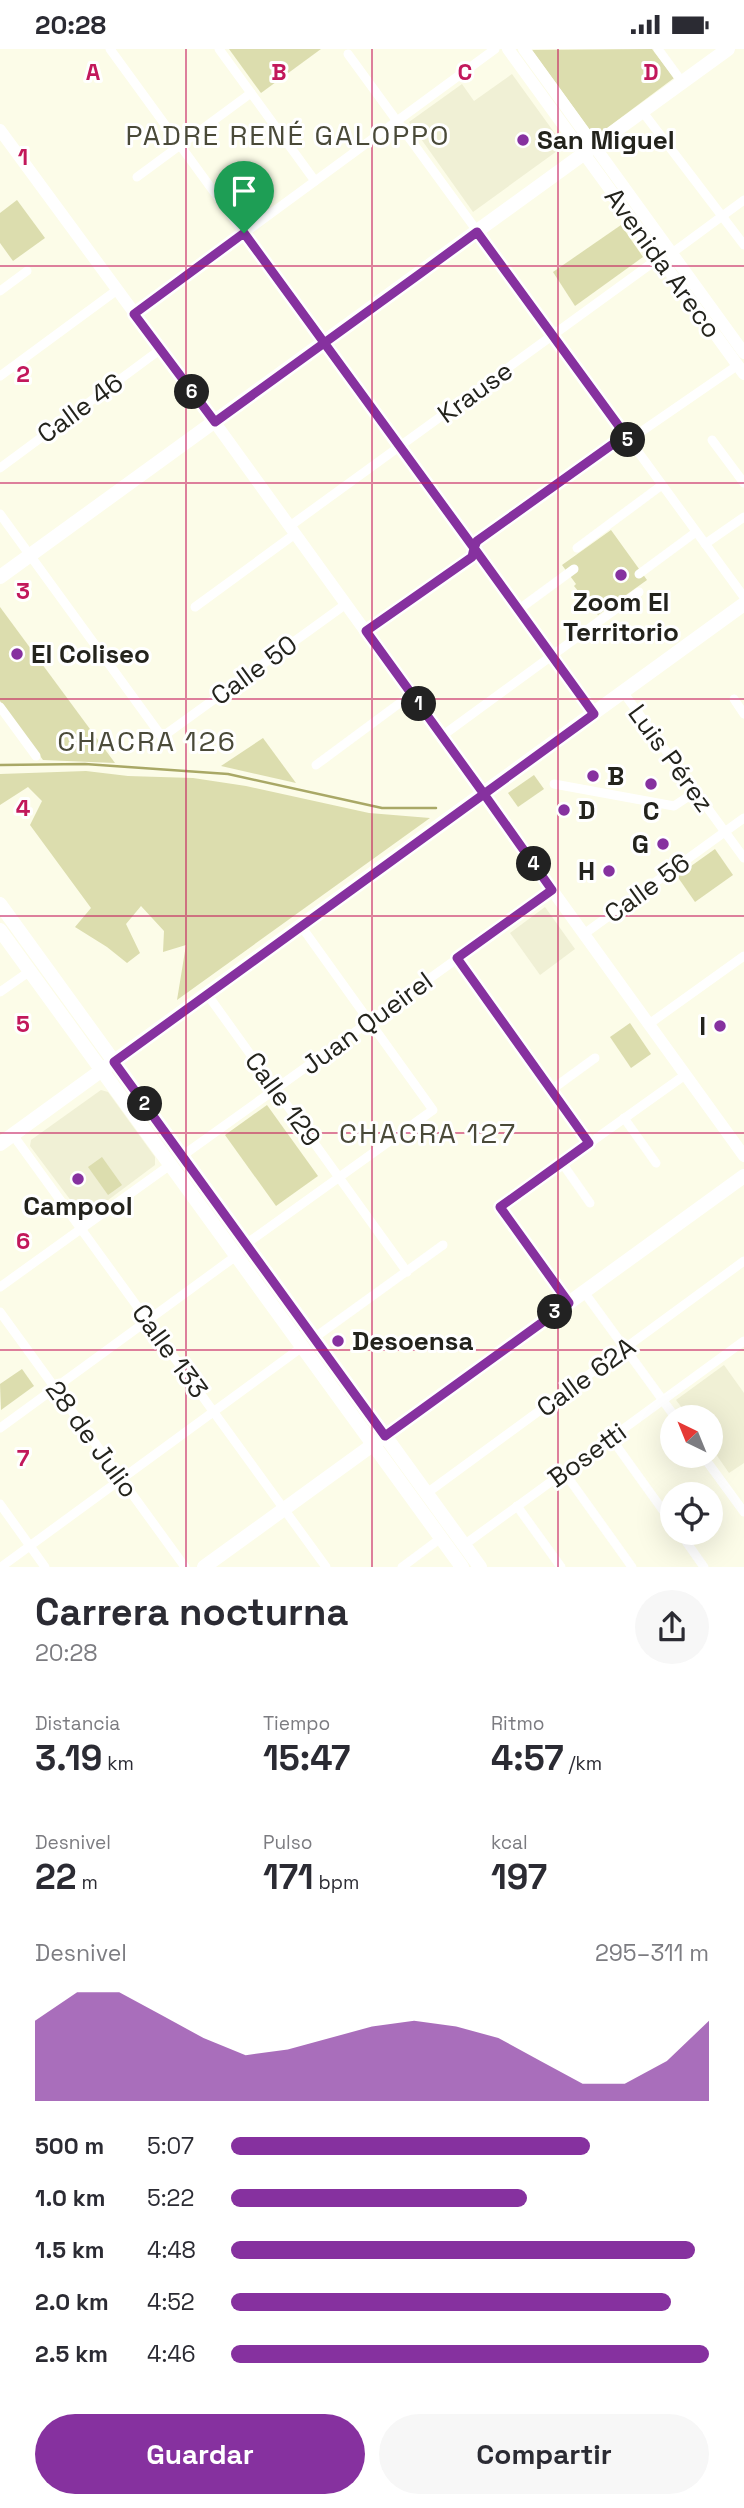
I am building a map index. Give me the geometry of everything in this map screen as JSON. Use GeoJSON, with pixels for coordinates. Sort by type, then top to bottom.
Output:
{"type":"FeatureCollection","features":[{"type":"Feature","properties":{"kind":"main road","name":"Avenida Areco"},"geometry":{"type":"LineString","coordinates":[[508,49],[589,150],[665,255],[741,370]]}},
{"type":"Feature","properties":{"kind":"main road","name":"Avenida Areco"},"geometry":{"type":"LineString","coordinates":[[524,49],[589,150]]}},
{"type":"Feature","properties":{"kind":"main road"},"geometry":{"type":"LineString","coordinates":[[0,577],[728,49]]}},
{"type":"Feature","properties":{"kind":"main road"},"geometry":{"type":"LineString","coordinates":[[0,130],[215,422],[744,1156]]}},
{"type":"Feature","properties":{"kind":"main road","name":"Avenida Areco"},"geometry":{"type":"LineString","coordinates":[[665,255],[744,353]]}},
{"type":"Feature","properties":{"kind":"main road"},"geometry":{"type":"LineString","coordinates":[[0,1144],[744,604]]}},
{"type":"Feature","properties":{"kind":"main road"},"geometry":{"type":"LineString","coordinates":[[0,904],[108,1066],[379,1440],[441,1538],[462,1566]]}},
{"type":"Feature","properties":{"kind":"main road"},"geometry":{"type":"LineString","coordinates":[[0,930],[108,1066]]}},
{"type":"Feature","properties":{"kind":"main road"},"geometry":{"type":"LineString","coordinates":[[204,1566],[744,1176]]}},
{"type":"Feature","properties":{"kind":"main road"},"geometry":{"type":"LineString","coordinates":[[379,1440],[427,1493],[480,1566]]}},
{"type":"Feature","properties":{"kind":"street","name":"Luis Pérez"},"geometry":{"type":"LineString","coordinates":[[110,49],[594,714]]}},
{"type":"Feature","properties":{"kind":"street"},"geometry":{"type":"LineString","coordinates":[[219,49],[315,181]]}},
{"type":"Feature","properties":{"kind":"street"},"geometry":{"type":"LineString","coordinates":[[134,314],[495,49]]}},
{"type":"Feature","properties":{"kind":"street"},"geometry":{"type":"LineString","coordinates":[[658,49],[682,82]]}},
{"type":"Feature","properties":{"kind":"street"},"geometry":{"type":"LineString","coordinates":[[348,54],[744,597]]}},
{"type":"Feature","properties":{"kind":"street"},"geometry":{"type":"LineString","coordinates":[[137,177],[251,93]]}},
{"type":"Feature","properties":{"kind":"street"},"geometry":{"type":"LineString","coordinates":[[642,111],[744,245]]}},
{"type":"Feature","properties":{"kind":"street","name":"Krause"},"geometry":{"type":"LineString","coordinates":[[195,607],[399,446],[744,200]]}},
{"type":"Feature","properties":{"kind":"street"},"geometry":{"type":"LineString","coordinates":[[0,291],[27,271]]}},
{"type":"Feature","properties":{"kind":"street"},"geometry":{"type":"LineString","coordinates":[[0,376],[117,290]]}},
{"type":"Feature","properties":{"kind":"street","name":"Calle 46"},"geometry":{"type":"LineString","coordinates":[[0,468],[161,349]]}},
{"type":"Feature","properties":{"kind":"street"},"geometry":{"type":"LineString","coordinates":[[366,631],[472,557],[477,541],[620,439],[629,440],[741,370]]}},
{"type":"Feature","properties":{"kind":"street"},"geometry":{"type":"LineString","coordinates":[[712,440],[744,483]]}},
{"type":"Feature","properties":{"kind":"street"},"geometry":{"type":"LineString","coordinates":[[577,548],[662,485]]}},
{"type":"Feature","properties":{"kind":"street"},"geometry":{"type":"LineString","coordinates":[[0,515],[30,555]]}},
{"type":"Feature","properties":{"kind":"street"},"geometry":{"type":"LineString","coordinates":[[705,544],[744,517]]}},
{"type":"Feature","properties":{"kind":"street"},"geometry":{"type":"LineString","coordinates":[[639,573],[696,531]]}},
{"type":"Feature","properties":{"kind":"street","name":"Calle 50"},"geometry":{"type":"LineString","coordinates":[[30,555],[162,737],[346,604]]}},
{"type":"Feature","properties":{"kind":"street"},"geometry":{"type":"LineString","coordinates":[[518,610],[574,569]]}},
{"type":"Feature","properties":{"kind":"street"},"geometry":{"type":"LineString","coordinates":[[442,736],[639,592]]}},
{"type":"Feature","properties":{"kind":"street","name":"Luis Pérez"},"geometry":{"type":"LineString","coordinates":[[623,692],[744,858]]}},
{"type":"Feature","properties":{"kind":"street"},"geometry":{"type":"LineString","coordinates":[[316,765],[412,694]]}},
{"type":"Feature","properties":{"kind":"street"},"geometry":{"type":"LineString","coordinates":[[734,699],[744,713]]}},
{"type":"Feature","properties":{"kind":"street"},"geometry":{"type":"LineString","coordinates":[[0,707],[36,756]]}},
{"type":"Feature","properties":{"kind":"street"},"geometry":{"type":"LineString","coordinates":[[554,784],[674,806],[695,792]]}},
{"type":"Feature","properties":{"kind":"street","name":"Calle 56"},"geometry":{"type":"LineString","coordinates":[[584,934],[744,818]]}},
{"type":"Feature","properties":{"kind":"street","name":"Juan Queirel"},"geometry":{"type":"LineString","coordinates":[[0,1287],[552,890]]}},
{"type":"Feature","properties":{"kind":"street"},"geometry":{"type":"LineString","coordinates":[[0,1428],[433,1111],[300,926]]}},
{"type":"Feature","properties":{"kind":"street"},"geometry":{"type":"LineString","coordinates":[[649,1024],[744,956]]}},
{"type":"Feature","properties":{"kind":"street"},"geometry":{"type":"LineString","coordinates":[[457,958],[589,1143]]}},
{"type":"Feature","properties":{"kind":"street"},"geometry":{"type":"LineString","coordinates":[[0,992],[30,971]]}},
{"type":"Feature","properties":{"kind":"street","name":"Calle 129"},"geometry":{"type":"LineString","coordinates":[[207,994],[407,1272]]}},
{"type":"Feature","properties":{"kind":"street"},"geometry":{"type":"LineString","coordinates":[[551,1090],[595,1058]]}},
{"type":"Feature","properties":{"kind":"street"},"geometry":{"type":"LineString","coordinates":[[569,1303],[500,1207],[685,1075]]}},
{"type":"Feature","properties":{"kind":"street"},"geometry":{"type":"LineString","coordinates":[[624,1118],[656,1163]]}},
{"type":"Feature","properties":{"kind":"street","name":"Calle 133"},"geometry":{"type":"LineString","coordinates":[[13,1135],[326,1566]]}},
{"type":"Feature","properties":{"kind":"street"},"geometry":{"type":"LineString","coordinates":[[562,1163],[590,1203]]}},
{"type":"Feature","properties":{"kind":"street"},"geometry":{"type":"LineString","coordinates":[[1,1566],[443,1245]]}},
{"type":"Feature","properties":{"kind":"street","name":"Calle 62A"},"geometry":{"type":"LineString","coordinates":[[427,1493],[744,1261]]}},
{"type":"Feature","properties":{"kind":"street"},"geometry":{"type":"LineString","coordinates":[[584,1292],[667,1405]]}},
{"type":"Feature","properties":{"kind":"street","name":"28 de Julio"},"geometry":{"type":"LineString","coordinates":[[0,1312],[185,1566]]}},
{"type":"Feature","properties":{"kind":"street","name":"Bosetti"},"geometry":{"type":"LineString","coordinates":[[464,1545],[744,1341]]}},
{"type":"Feature","properties":{"kind":"street"},"geometry":{"type":"LineString","coordinates":[[611,1438],[660,1506]]}},
{"type":"Feature","properties":{"kind":"street"},"geometry":{"type":"LineString","coordinates":[[712,1468],[744,1512]]}},
{"type":"Feature","properties":{"kind":"street"},"geometry":{"type":"LineString","coordinates":[[564,1472],[632,1566]]}},
{"type":"Feature","properties":{"kind":"street"},"geometry":{"type":"LineString","coordinates":[[0,1504],[45,1566]]}},
{"type":"Feature","properties":{"kind":"street"},"geometry":{"type":"LineString","coordinates":[[517,1506],[561,1566]]}},
{"type":"Feature","properties":{"kind":"street"},"geometry":{"type":"LineString","coordinates":[[402,1566],[441,1538]]}},
{"type":"Feature","properties":{"kind":"street"},"geometry":{"type":"LineString","coordinates":[[689,1545],[704,1566]]}},
{"type":"Feature","properties":{"kind":"shaded area"},"geometry":{"type":"Polygon","coordinates":[[[512,74],[564,146],[473,212],[409,122],[462,84],[474,101],[512,74]]]}},
{"type":"Feature","properties":{"kind":"shaded area"},"geometry":{"type":"Polygon","coordinates":[[[545,907],[575,949],[540,975],[510,933],[545,907]]]}},
{"type":"Feature","properties":{"kind":"shaded area"},"geometry":{"type":"Polygon","coordinates":[[[101,1090],[108,1092],[155,1157],[155,1165],[84,1218],[30,1146],[31,1140],[101,1090]]]}},
{"type":"Feature","properties":{"kind":"shaded area"},"geometry":{"type":"Polygon","coordinates":[[[724,1365],[744,1393],[744,1463],[729,1473],[723,1464],[723,1405],[680,1405],[676,1400],[724,1365]]]}},
{"type":"Feature","properties":{"kind":"green space"},"geometry":{"type":"Polygon","coordinates":[[[229,49],[321,49],[261,93],[229,49]]]}},
{"type":"Feature","properties":{"kind":"green space"},"geometry":{"type":"Polygon","coordinates":[[[652,49],[674,78],[595,137],[532,50],[652,49]]]}},
{"type":"Feature","properties":{"kind":"green space"},"geometry":{"type":"Polygon","coordinates":[[[17,200],[45,238],[13,261],[0,243],[0,213],[17,200]]]}},
{"type":"Feature","properties":{"kind":"green space"},"geometry":{"type":"Polygon","coordinates":[[[621,225],[643,257],[575,306],[553,272],[621,225]]]}},
{"type":"Feature","properties":{"kind":"green space"},"geometry":{"type":"Polygon","coordinates":[[[611,530],[647,580],[598,615],[574,586],[576,584],[562,565],[611,530]]]}},
{"type":"Feature","properties":{"kind":"green space","name":"El Coliseo"},"geometry":{"type":"Polygon","coordinates":[[[0,607],[115,763],[43,760],[0,701],[0,607]]]}},
{"type":"Feature","properties":{"kind":"green space"},"geometry":{"type":"Polygon","coordinates":[[[263,738],[296,783],[221,766],[263,738]]]}},
{"type":"Feature","properties":{"kind":"green space"},"geometry":{"type":"Polygon","coordinates":[[[86,771],[128,776],[193,778],[246,786],[369,813],[430,818],[177,1000],[186,945],[163,952],[164,931],[141,906],[126,924],[140,953],[127,963],[75,927],[91,908],[30,825],[42,801],[28,787],[0,805],[0,774],[86,771]]]}},
{"type":"Feature","properties":{"kind":"green space"},"geometry":{"type":"Polygon","coordinates":[[[534,775],[544,789],[518,807],[508,793],[534,775]]]}},
{"type":"Feature","properties":{"kind":"green space"},"geometry":{"type":"Polygon","coordinates":[[[715,849],[733,875],[695,902],[677,876],[715,849]]]}},
{"type":"Feature","properties":{"kind":"green space"},"geometry":{"type":"Polygon","coordinates":[[[630,1023],[651,1054],[631,1068],[610,1037],[630,1023]]]}},
{"type":"Feature","properties":{"kind":"green space"},"geometry":{"type":"Polygon","coordinates":[[[267,1105],[318,1176],[276,1206],[225,1135],[267,1105]]]}},
{"type":"Feature","properties":{"kind":"green space"},"geometry":{"type":"Polygon","coordinates":[[[102,1157],[122,1185],[108,1195],[88,1167],[102,1157]]]}},
{"type":"Feature","properties":{"kind":"green space"},"geometry":{"type":"Polygon","coordinates":[[[22,1369],[34,1386],[1,1410],[0,1384],[22,1369]]]}},
{"type":"Feature","properties":{"kind":"waterway"},"geometry":{"type":"LineString","coordinates":[[0,765],[85,764],[228,774],[382,808],[436,808]]}},
{"type":"Feature","properties":{"kind":"place","name":"San Miguel"},"geometry":{"type":"Point","coordinates":[523,140]}},
{"type":"Feature","properties":{"kind":"place","name":"Zoom El Territorio"},"geometry":{"type":"Point","coordinates":[621,575]}},
{"type":"Feature","properties":{"kind":"place","name":"El Coliseo"},"geometry":{"type":"Point","coordinates":[17,654]}},
{"type":"Feature","properties":{"kind":"place","name":"B"},"geometry":{"type":"Point","coordinates":[593,776]}},
{"type":"Feature","properties":{"kind":"place","name":"C"},"geometry":{"type":"Point","coordinates":[651,784]}},
{"type":"Feature","properties":{"kind":"place","name":"D"},"geometry":{"type":"Point","coordinates":[564,810]}},
{"type":"Feature","properties":{"kind":"place","name":"G"},"geometry":{"type":"Point","coordinates":[663,844]}},
{"type":"Feature","properties":{"kind":"place","name":"H"},"geometry":{"type":"Point","coordinates":[609,871]}},
{"type":"Feature","properties":{"kind":"place","name":"I"},"geometry":{"type":"Point","coordinates":[720,1026]}},
{"type":"Feature","properties":{"kind":"place","name":"Campool"},"geometry":{"type":"Point","coordinates":[78,1179]}},
{"type":"Feature","properties":{"kind":"place","name":"Desoensa"},"geometry":{"type":"Point","coordinates":[338,1341]}},
{"type":"Feature","properties":{"kind":"district","name":"PADRE RENÉ GALOPPO"},"geometry":{"type":"Point","coordinates":[288,135]}},
{"type":"Feature","properties":{"kind":"district","name":"CHACRA 126"},"geometry":{"type":"Point","coordinates":[147,741]}},
{"type":"Feature","properties":{"kind":"district","name":"CHACRA 127"},"geometry":{"type":"Point","coordinates":[428,1133]}},
{"type":"Feature","properties":{"kind":"route"},"geometry":{"type":"LineString","coordinates":[[244,233],[134,314],[215,422],[324,343],[401,288],[477,232],[629,440],[620,439],[477,541],[474,548],[594,714],[484,794],[552,890],[457,958],[589,1143],[500,1207],[569,1303],[385,1436],[114,1062],[484,794],[366,631],[472,557],[474,548],[399,446],[362,395],[324,343],[244,233]]}}]}
